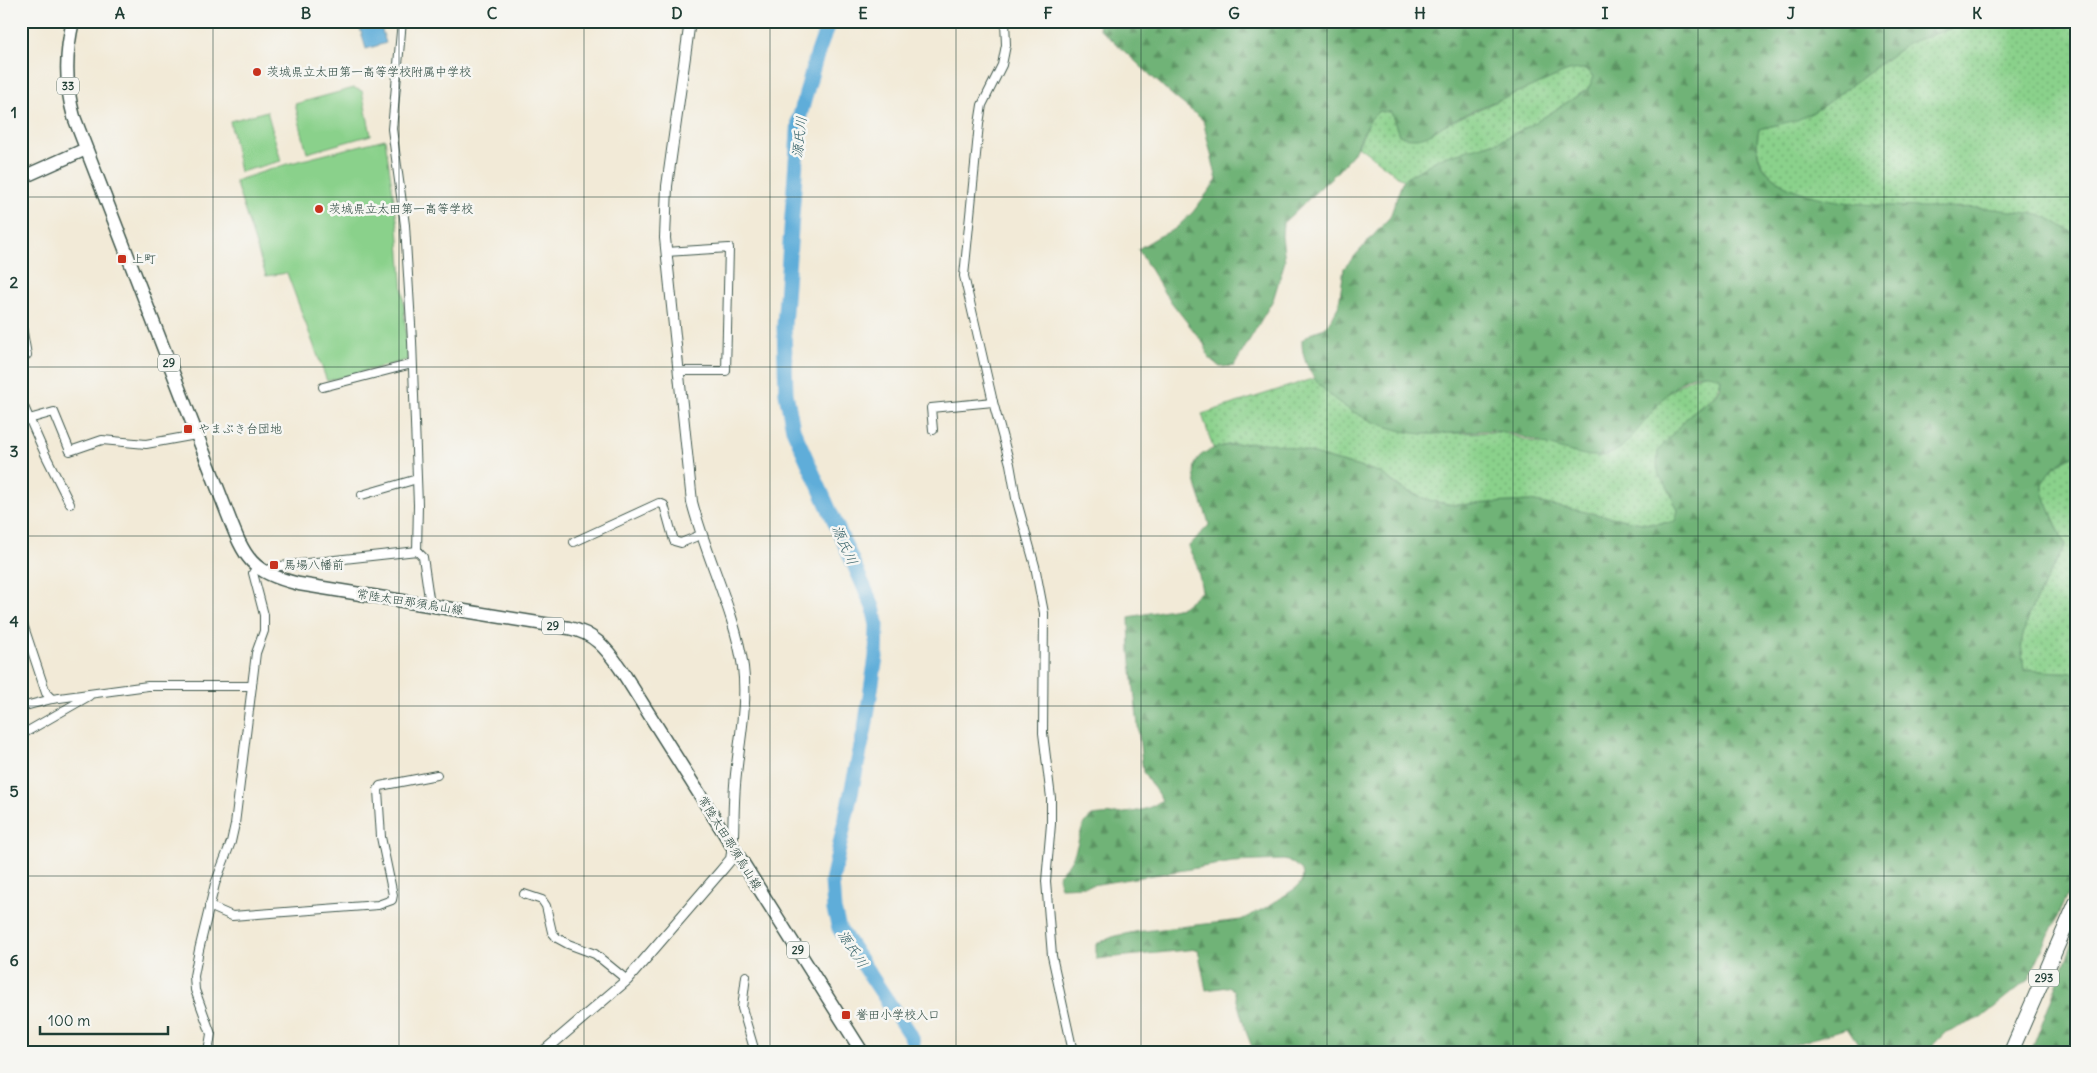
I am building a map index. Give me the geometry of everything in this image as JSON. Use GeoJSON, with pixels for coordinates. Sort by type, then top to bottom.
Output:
{"type":"FeatureCollection","features":[{"type":"Feature","properties":{"kind":"highway","name":"293"},"geometry":{"type":"LineString","coordinates":[[2011,1052],[2076,903]]}},
{"type":"Feature","properties":{"kind":"main road","name":"33"},"geometry":{"type":"LineString","coordinates":[[73,21],[67,43],[67,79],[70,100],[86,148]]}},
{"type":"Feature","properties":{"kind":"main road"},"geometry":{"type":"LineString","coordinates":[[21,178],[86,148]]}},
{"type":"Feature","properties":{"kind":"main road","name":"常陸太田那須烏山線"},"geometry":{"type":"LineString","coordinates":[[86,148],[240,546],[260,569],[277,578],[299,584],[579,630],[594,637],[609,652],[620,668],[862,1052]]}},
{"type":"Feature","properties":{"kind":"street"},"geometry":{"type":"LineString","coordinates":[[402,21],[392,129],[405,225],[417,479],[417,551],[423,557],[430,605]]}},
{"type":"Feature","properties":{"kind":"street"},"geometry":{"type":"LineString","coordinates":[[543,1052],[627,980],[728,863],[731,859],[733,848],[735,784],[744,704],[742,667],[735,631],[700,535],[692,502],[666,252],[667,186],[690,21]]}},
{"type":"Feature","properties":{"kind":"street"},"geometry":{"type":"LineString","coordinates":[[1005,21],[1006,46],[1002,65],[982,105],[964,276],[992,402],[1010,464],[1016,498],[1035,566],[1044,613],[1043,733],[1051,798],[1051,824],[1046,881],[1052,956],[1073,1052]]}},
{"type":"Feature","properties":{"kind":"street"},"geometry":{"type":"LineString","coordinates":[[666,252],[729,248],[726,371],[678,371]]}},
{"type":"Feature","properties":{"kind":"street"},"geometry":{"type":"LineString","coordinates":[[21,321],[26,338],[27,355],[21,356]]}},
{"type":"Feature","properties":{"kind":"street"},"geometry":{"type":"LineString","coordinates":[[323,387],[412,364]]}},
{"type":"Feature","properties":{"kind":"street"},"geometry":{"type":"LineString","coordinates":[[21,400],[70,504]]}},
{"type":"Feature","properties":{"kind":"street"},"geometry":{"type":"LineString","coordinates":[[933,430],[931,408],[992,402]]}},
{"type":"Feature","properties":{"kind":"street"},"geometry":{"type":"LineString","coordinates":[[29,420],[54,412],[70,451],[102,440],[146,444],[196,435]]}},
{"type":"Feature","properties":{"kind":"street"},"geometry":{"type":"LineString","coordinates":[[362,495],[417,479]]}},
{"type":"Feature","properties":{"kind":"street"},"geometry":{"type":"LineString","coordinates":[[574,542],[659,503],[664,505],[674,541],[680,543],[700,535]]}},
{"type":"Feature","properties":{"kind":"street"},"geometry":{"type":"LineString","coordinates":[[208,1052],[211,1034],[195,990],[194,976],[209,906],[235,824],[256,654],[264,631],[264,615],[253,573],[260,569],[280,566],[417,551]]}},
{"type":"Feature","properties":{"kind":"street"},"geometry":{"type":"LineString","coordinates":[[21,618],[46,693],[52,699]]}},
{"type":"Feature","properties":{"kind":"street"},"geometry":{"type":"LineString","coordinates":[[21,707],[52,699],[148,686],[252,686]]}},
{"type":"Feature","properties":{"kind":"street"},"geometry":{"type":"LineString","coordinates":[[21,735],[93,693]]}},
{"type":"Feature","properties":{"kind":"street"},"geometry":{"type":"LineString","coordinates":[[209,906],[232,916],[378,905],[392,900],[393,895],[380,837],[378,790],[380,786],[437,775]]}},
{"type":"Feature","properties":{"kind":"street"},"geometry":{"type":"LineString","coordinates":[[524,894],[542,900],[546,906],[552,932],[557,938],[595,954],[627,980]]}},
{"type":"Feature","properties":{"kind":"street"},"geometry":{"type":"LineString","coordinates":[[746,976],[742,1008],[755,1052]]}},
{"type":"Feature","properties":{"kind":"green space"},"geometry":{"type":"Polygon","coordinates":[[[1097,21],[1972,21],[1908,43],[1808,115],[1797,120],[1759,129],[1760,160],[1778,181],[1809,195],[1848,202],[1890,206],[1968,207],[2025,213],[2043,216],[2076,235],[2076,455],[2054,468],[2045,478],[2043,484],[2044,495],[2065,545],[2028,615],[2021,644],[2024,670],[2076,673],[2076,876],[2028,980],[1981,1018],[1946,1032],[1926,1052],[1863,1052],[1847,1028],[1771,1052],[1254,1052],[1245,1029],[1234,990],[1228,987],[1206,990],[1198,949],[1096,959],[1096,944],[1115,936],[1241,920],[1267,907],[1296,888],[1303,878],[1302,870],[1291,862],[1284,860],[1233,862],[1086,886],[1061,887],[1059,882],[1061,872],[1074,854],[1084,825],[1092,816],[1138,811],[1155,805],[1162,800],[1143,772],[1130,652],[1129,617],[1182,607],[1202,591],[1197,565],[1188,547],[1209,525],[1196,484],[1194,469],[1201,455],[1222,446],[1235,444],[1262,443],[1282,445],[1381,473],[1409,492],[1441,503],[1454,505],[1530,501],[1636,522],[1650,524],[1675,522],[1678,510],[1667,486],[1659,476],[1657,464],[1658,451],[1690,414],[1711,399],[1720,389],[1721,378],[1703,374],[1687,378],[1659,403],[1620,448],[1607,455],[1597,456],[1571,452],[1504,432],[1424,434],[1405,432],[1385,426],[1364,418],[1345,407],[1327,393],[1314,377],[1305,359],[1302,340],[1313,332],[1325,328],[1333,316],[1339,305],[1344,268],[1390,217],[1403,180],[1440,158],[1500,141],[1533,124],[1588,89],[1594,77],[1585,69],[1569,71],[1470,112],[1422,137],[1410,138],[1399,135],[1391,112],[1379,111],[1370,120],[1353,154],[1336,173],[1283,223],[1282,236],[1285,261],[1273,300],[1234,366],[1220,367],[1209,358],[1204,344],[1165,294],[1138,249],[1175,229],[1193,212],[1217,180],[1203,120],[1172,95],[1100,29],[1097,21]]]}},
{"type":"Feature","properties":{"kind":"green space"},"geometry":{"type":"Polygon","coordinates":[[[1972,21],[2076,21],[2076,235],[2044,216],[1842,203],[1826,200],[1795,190],[1769,174],[1761,162],[1757,147],[1759,129],[1790,121],[1820,108],[1908,43],[1972,21]]]}},
{"type":"Feature","properties":{"kind":"green space"},"geometry":{"type":"Polygon","coordinates":[[[1573,69],[1585,69],[1594,77],[1588,89],[1533,124],[1500,141],[1440,158],[1403,180],[1358,146],[1370,120],[1379,111],[1391,112],[1399,135],[1434,132],[1444,125],[1573,69]]]}},
{"type":"Feature","properties":{"kind":"green space"},"geometry":{"type":"Polygon","coordinates":[[[354,88],[362,91],[371,135],[307,153],[295,104],[354,88]]]}},
{"type":"Feature","properties":{"kind":"green space"},"geometry":{"type":"Polygon","coordinates":[[[267,111],[281,161],[240,172],[230,121],[267,111]]]}},
{"type":"Feature","properties":{"kind":"green space"},"geometry":{"type":"Polygon","coordinates":[[[385,139],[398,227],[408,360],[327,381],[287,273],[266,276],[235,181],[287,164],[385,139]]]}},
{"type":"Feature","properties":{"kind":"green space"},"geometry":{"type":"Polygon","coordinates":[[[1710,373],[1721,377],[1717,391],[1700,406],[1659,476],[1667,486],[1678,510],[1675,522],[1650,524],[1636,522],[1530,501],[1454,505],[1428,500],[1403,489],[1381,473],[1281,445],[1233,444],[1213,448],[1202,414],[1315,378],[1325,390],[1349,409],[1393,428],[1423,434],[1501,432],[1539,444],[1620,449],[1649,413],[1670,392],[1682,383],[1710,373]]]}},
{"type":"Feature","properties":{"kind":"green space"},"geometry":{"type":"Polygon","coordinates":[[[2076,455],[2076,673],[2024,670],[2021,644],[2028,615],[2065,545],[2047,502],[2043,484],[2053,468],[2076,455]]]}},
{"type":"Feature","properties":{"kind":"green space"},"geometry":{"type":"Polygon","coordinates":[[[2076,934],[2076,1052],[2031,1052],[2076,934]]]}},
{"type":"Feature","properties":{"kind":"water"},"geometry":{"type":"Polygon","coordinates":[[[358,21],[379,21],[386,43],[366,49],[358,21]]]}},
{"type":"Feature","properties":{"kind":"waterway","name":"源氏川"},"geometry":{"type":"LineString","coordinates":[[829,21],[815,61],[799,119],[784,326],[786,393],[793,429],[873,607],[877,625],[876,657],[865,728],[832,881],[834,910],[839,928],[912,1038],[914,1052]]}},
{"type":"Feature","properties":{"kind":"place","name":"茨城県立太田第一高等学校附属中学校"},"geometry":{"type":"Point","coordinates":[257,72]}},
{"type":"Feature","properties":{"kind":"place","name":"茨城県立太田第一高等学校"},"geometry":{"type":"Point","coordinates":[319,209]}},
{"type":"Feature","properties":{"kind":"place","name":"上町"},"geometry":{"type":"Point","coordinates":[122,259]}},
{"type":"Feature","properties":{"kind":"place","name":"やまぶき台団地"},"geometry":{"type":"Point","coordinates":[188,429]}},
{"type":"Feature","properties":{"kind":"place","name":"馬場八幡前"},"geometry":{"type":"Point","coordinates":[274,565]}},
{"type":"Feature","properties":{"kind":"place","name":"誉田小学校入口"},"geometry":{"type":"Point","coordinates":[846,1015]}}]}
